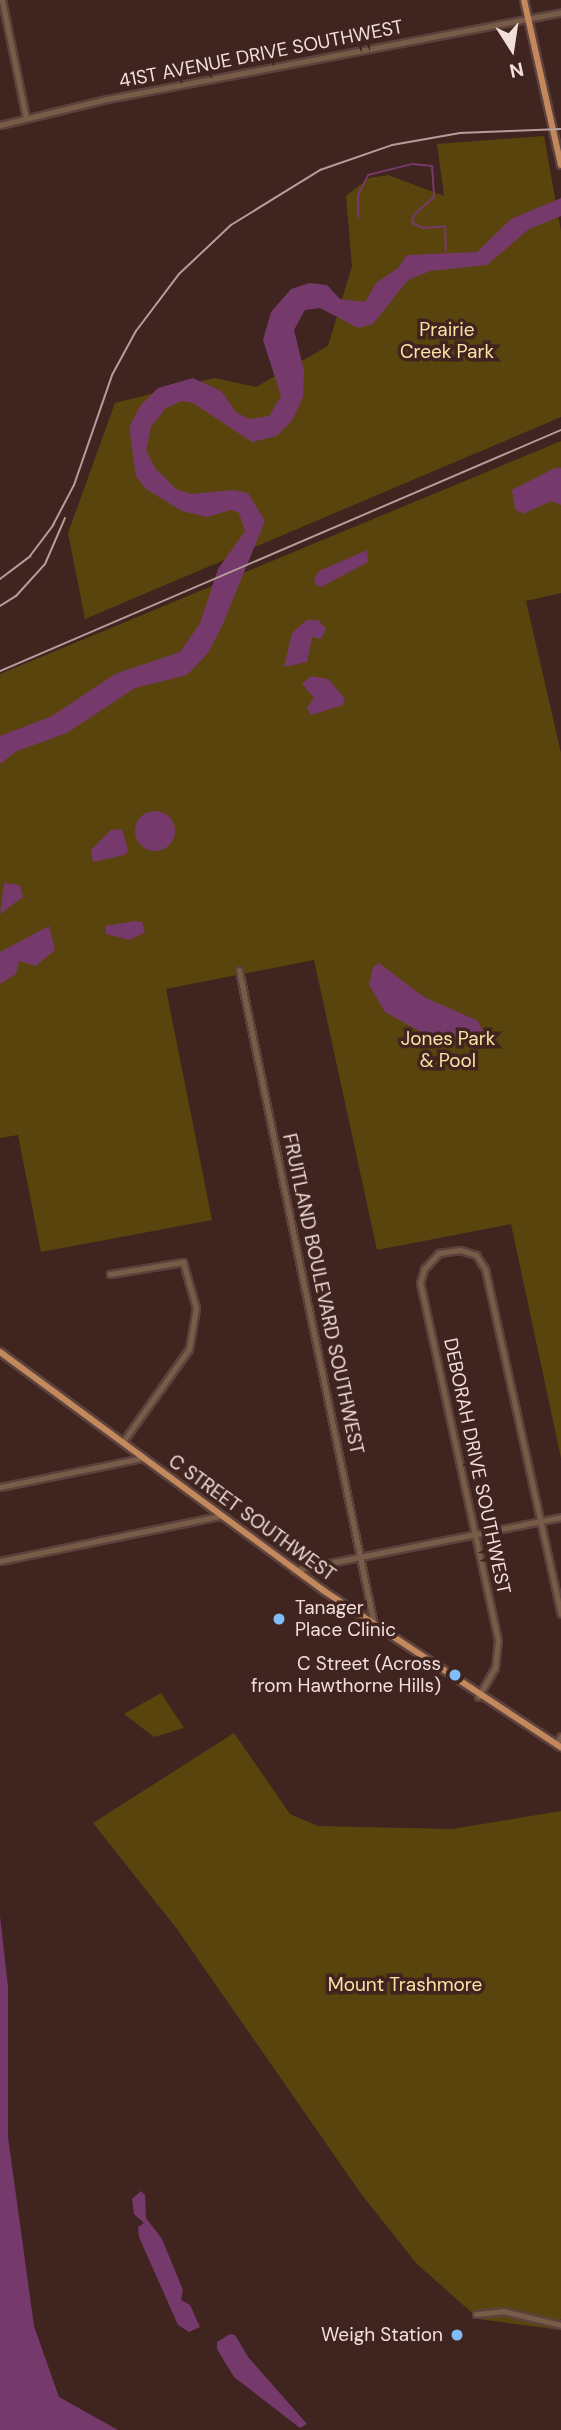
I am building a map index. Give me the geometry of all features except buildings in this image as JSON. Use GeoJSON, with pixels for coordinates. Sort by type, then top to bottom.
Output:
{"type":"FeatureCollection","features":[{"type":"Feature","properties":{"kind":"main road"},"geometry":{"type":"LineString","coordinates":[[524,0],[561,165]]}},
{"type":"Feature","properties":{"kind":"main road","name":"C STREET SOUTHWEST"},"geometry":{"type":"LineString","coordinates":[[0,1352],[294,1570],[478,1697],[559,1746]]}},
{"type":"Feature","properties":{"kind":"street"},"geometry":{"type":"LineString","coordinates":[[2,0],[26,118]]}},
{"type":"Feature","properties":{"kind":"street","name":"41ST AVENUE DRIVE SOUTHWEST"},"geometry":{"type":"LineString","coordinates":[[0,125],[561,12]]}},
{"type":"Feature","properties":{"kind":"street","name":"FRUITLAND BOULEVARD SOUTHWEST"},"geometry":{"type":"LineString","coordinates":[[239,970],[374,1625]]}},
{"type":"Feature","properties":{"kind":"street","name":"DEBORAH DRIVE SOUTHWEST"},"geometry":{"type":"LineString","coordinates":[[478,1697],[492,1674],[499,1647],[420,1283],[432,1258],[447,1251],[476,1255],[485,1269],[541,1521]]}},
{"type":"Feature","properties":{"kind":"street"},"geometry":{"type":"LineString","coordinates":[[110,1273],[183,1262],[196,1308],[189,1349],[122,1443]]}},
{"type":"Feature","properties":{"kind":"street"},"geometry":{"type":"LineString","coordinates":[[0,1487],[143,1458]]}},
{"type":"Feature","properties":{"kind":"street"},"geometry":{"type":"LineString","coordinates":[[0,1561],[220,1516]]}},
{"type":"Feature","properties":{"kind":"street"},"geometry":{"type":"LineString","coordinates":[[294,1570],[561,1517]]}},
{"type":"Feature","properties":{"kind":"street"},"geometry":{"type":"LineString","coordinates":[[541,1521],[561,1614]]}},
{"type":"Feature","properties":{"kind":"street"},"geometry":{"type":"LineString","coordinates":[[559,1746],[561,1736]]}},
{"type":"Feature","properties":{"kind":"street"},"geometry":{"type":"LineString","coordinates":[[477,2314],[503,2311],[561,2325]]}},
{"type":"Feature","properties":{"kind":"green space","name":"Prairie Creek Park"},"geometry":{"type":"Polygon","coordinates":[[[544,136],[561,231],[561,417],[85,619],[68,533],[115,403],[214,378],[256,387],[328,346],[352,266],[346,196],[369,178],[388,175],[444,196],[437,144],[544,136]]]}},
{"type":"Feature","properties":{"kind":"green space","name":"Jones Park & Pool"},"geometry":{"type":"Polygon","coordinates":[[[561,441],[561,593],[526,601],[561,753],[561,1458],[511,1224],[377,1250],[314,960],[166,989],[212,1220],[41,1252],[18,1135],[0,1138],[0,674],[561,441]]]}},
{"type":"Feature","properties":{"kind":"green space"},"geometry":{"type":"Polygon","coordinates":[[[161,1693],[184,1728],[154,1737],[124,1714],[161,1693]]]}},
{"type":"Feature","properties":{"kind":"green space","name":"Mount Trashmore"},"geometry":{"type":"Polygon","coordinates":[[[234,1733],[290,1814],[318,1826],[452,1829],[561,1811],[561,2319],[553,2329],[479,2319],[417,2264],[362,2195],[177,1929],[93,1823],[234,1733]]]}},
{"type":"Feature","properties":{"kind":"shaded area"},"geometry":{"type":"Polygon","coordinates":[[[561,198],[561,216],[529,229],[487,265],[430,271],[408,280],[373,324],[358,328],[320,308],[305,310],[294,330],[304,371],[303,397],[293,419],[277,436],[252,442],[193,403],[182,401],[166,408],[151,427],[146,450],[155,468],[176,489],[191,494],[233,490],[248,493],[265,521],[222,626],[208,653],[187,675],[135,688],[67,733],[17,751],[0,764],[0,736],[52,716],[115,674],[180,652],[200,623],[218,569],[245,531],[239,513],[231,510],[207,517],[182,511],[146,489],[136,476],[129,428],[140,406],[158,388],[193,378],[221,391],[237,413],[249,419],[269,416],[281,396],[263,340],[271,312],[291,289],[310,283],[327,285],[340,299],[365,302],[376,283],[398,268],[407,255],[477,252],[511,219],[561,198]]]}},
{"type":"Feature","properties":{"kind":"shaded area"},"geometry":{"type":"Polygon","coordinates":[[[555,468],[561,468],[561,505],[551,501],[523,514],[515,509],[512,490],[555,468]]]}},
{"type":"Feature","properties":{"kind":"shaded area"},"geometry":{"type":"Polygon","coordinates":[[[367,550],[368,562],[321,587],[316,585],[314,579],[319,571],[367,550]]]}},
{"type":"Feature","properties":{"kind":"shaded area"},"geometry":{"type":"Polygon","coordinates":[[[307,620],[318,620],[326,629],[321,639],[312,637],[307,662],[284,667],[292,633],[307,620]]]}},
{"type":"Feature","properties":{"kind":"shaded area"},"geometry":{"type":"Polygon","coordinates":[[[311,676],[328,679],[345,699],[343,705],[311,715],[307,708],[314,698],[302,684],[311,676]]]}},
{"type":"Feature","properties":{"kind":"shaded area"},"geometry":{"type":"Polygon","coordinates":[[[155,811],[163,812],[169,817],[174,823],[174,839],[169,845],[163,850],[155,851],[147,850],[141,845],[136,839],[135,831],[136,823],[141,817],[147,812],[155,811]]]}},
{"type":"Feature","properties":{"kind":"shaded area"},"geometry":{"type":"Polygon","coordinates":[[[122,829],[128,850],[125,855],[93,862],[91,850],[111,830],[122,829]]]}},
{"type":"Feature","properties":{"kind":"shaded area"},"geometry":{"type":"Polygon","coordinates":[[[4,883],[20,885],[23,897],[0,914],[4,883]]]}},
{"type":"Feature","properties":{"kind":"shaded area"},"geometry":{"type":"Polygon","coordinates":[[[142,922],[145,932],[130,940],[106,934],[106,926],[142,922]]]}},
{"type":"Feature","properties":{"kind":"shaded area"},"geometry":{"type":"Polygon","coordinates":[[[49,926],[55,950],[36,966],[19,961],[16,974],[0,984],[0,952],[49,926]]]}},
{"type":"Feature","properties":{"kind":"shaded area"},"geometry":{"type":"Polygon","coordinates":[[[379,963],[424,997],[478,1021],[484,1034],[463,1039],[428,1036],[385,1012],[369,985],[373,967],[379,963]]]}},
{"type":"Feature","properties":{"kind":"shaded area"},"geometry":{"type":"Polygon","coordinates":[[[0,1916],[8,1987],[8,2137],[34,2326],[59,2397],[118,2430],[0,2430],[0,1916]]]}},
{"type":"Feature","properties":{"kind":"shaded area"},"geometry":{"type":"Polygon","coordinates":[[[141,2191],[145,2195],[146,2218],[162,2239],[183,2290],[181,2300],[190,2305],[200,2327],[189,2332],[178,2325],[139,2237],[138,2227],[144,2223],[134,2214],[132,2199],[141,2191]]]}},
{"type":"Feature","properties":{"kind":"shaded area"},"geometry":{"type":"Polygon","coordinates":[[[230,2334],[235,2335],[248,2357],[307,2424],[300,2428],[234,2377],[217,2349],[217,2342],[230,2334]]]}},
{"type":"Feature","properties":{"kind":"waterway"},"geometry":{"type":"LineString","coordinates":[[358,217],[358,195],[368,175],[412,164],[432,166],[434,197],[414,215],[412,223],[424,228],[445,226],[446,251]]}},
{"type":"Feature","properties":{"kind":"railway"},"geometry":{"type":"LineString","coordinates":[[0,579],[30,556],[53,525],[74,485],[112,375],[136,331],[179,274],[231,225],[320,170],[392,145],[460,133],[561,129]]}},
{"type":"Feature","properties":{"kind":"railway"},"geometry":{"type":"LineString","coordinates":[[0,671],[561,430]]}},
{"type":"Feature","properties":{"kind":"railway"},"geometry":{"type":"LineString","coordinates":[[0,606],[16,596],[45,564],[65,518]]}},
{"type":"Feature","properties":{"kind":"place","name":"Tanager Place Clinic"},"geometry":{"type":"Point","coordinates":[279,1619]}},
{"type":"Feature","properties":{"kind":"place","name":"C Street (Across from Hawthorne Hills)"},"geometry":{"type":"Point","coordinates":[455,1675]}},
{"type":"Feature","properties":{"kind":"place","name":"Weigh Station"},"geometry":{"type":"Point","coordinates":[457,2335]}}]}
